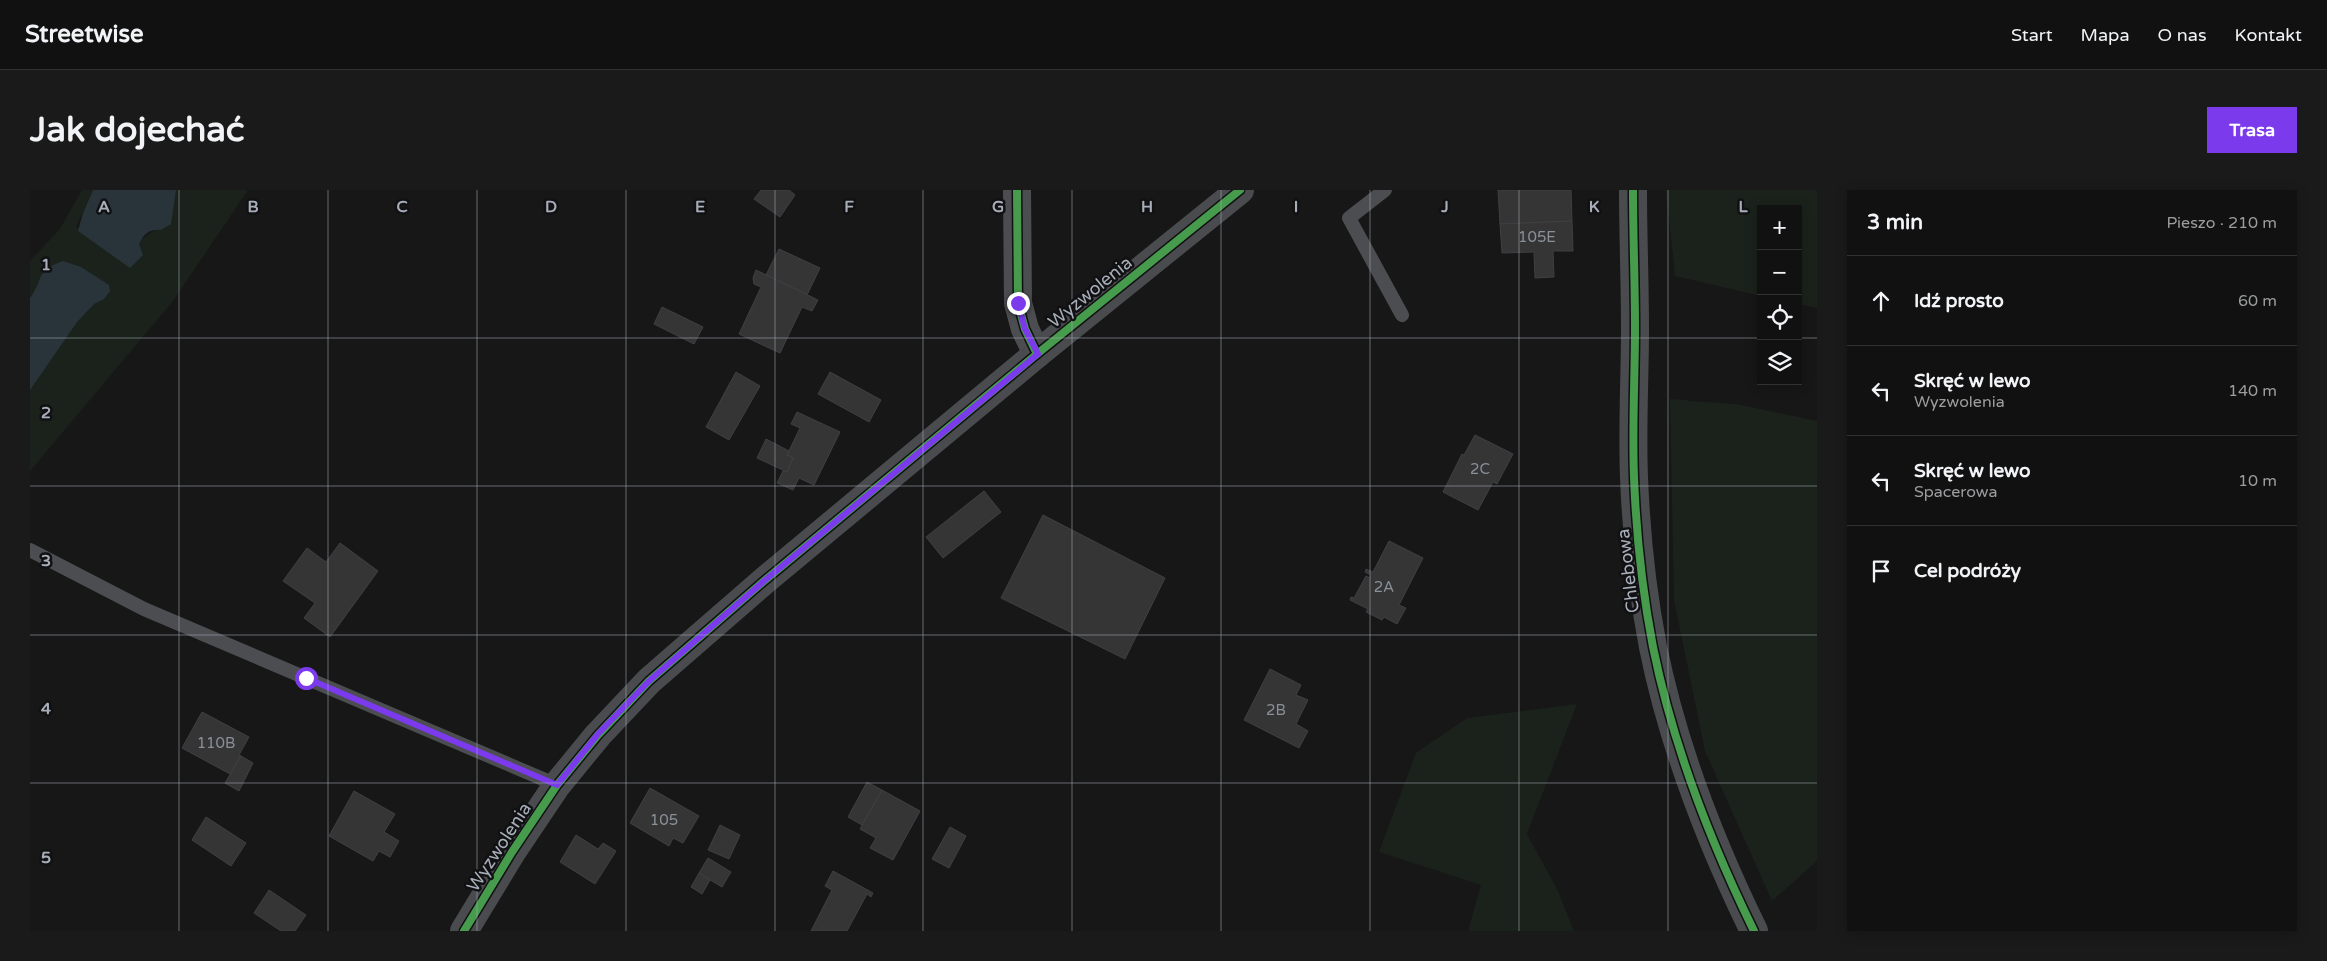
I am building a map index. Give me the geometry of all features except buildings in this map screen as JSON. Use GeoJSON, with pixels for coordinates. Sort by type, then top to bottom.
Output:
{"type":"FeatureCollection","features":[{"type":"Feature","properties":{"kind":"street"},"geometry":{"type":"LineString","coordinates":[[1017,190],[1018,303],[1025,329],[1038,354]]}},
{"type":"Feature","properties":{"kind":"street","name":"Wyzwolenia"},"geometry":{"type":"LineString","coordinates":[[464,931],[512,852],[557,785],[598,734],[649,681],[764,581],[1240,190]]}},
{"type":"Feature","properties":{"kind":"street","name":"Chlebowa"},"geometry":{"type":"LineString","coordinates":[[1633,190],[1635,326],[1634,476],[1640,546],[1653,647],[1687,772],[1710,835],[1754,931]]}},
{"type":"Feature","properties":{"kind":"lane"},"geometry":{"type":"LineString","coordinates":[[1385,190],[1349,218],[1402,315]]}},
{"type":"Feature","properties":{"kind":"lane"},"geometry":{"type":"LineString","coordinates":[[30,550],[144,609],[557,785]]}},
{"type":"Feature","properties":{"kind":"shaded area"},"geometry":{"type":"Polygon","coordinates":[[[82,190],[93,190],[76,227],[123,252],[164,224],[173,190],[248,190],[173,301],[30,471],[30,261],[60,229],[82,190]]]}},
{"type":"Feature","properties":{"kind":"shaded area"},"geometry":{"type":"Polygon","coordinates":[[[93,190],[176,190],[171,224],[161,230],[150,231],[143,237],[139,244],[143,255],[130,268],[78,231],[93,190]]]}},
{"type":"Feature","properties":{"kind":"shaded area"},"geometry":{"type":"Polygon","coordinates":[[[1666,190],[1817,190],[1817,308],[1802,305],[1802,205],[1757,205],[1757,295],[1675,276],[1666,190]]]}},
{"type":"Feature","properties":{"kind":"shaded area"},"geometry":{"type":"Polygon","coordinates":[[[63,261],[81,267],[109,285],[110,291],[104,299],[94,304],[77,322],[30,390],[30,298],[44,272],[63,261]]]}},
{"type":"Feature","properties":{"kind":"shaded area"},"geometry":{"type":"Polygon","coordinates":[[[1670,399],[1736,404],[1817,421],[1817,861],[1772,901],[1705,751],[1674,600],[1670,399]]]}},
{"type":"Feature","properties":{"kind":"shaded area"},"geometry":{"type":"Polygon","coordinates":[[[1577,704],[1527,834],[1558,891],[1574,931],[1468,931],[1481,885],[1379,852],[1416,753],[1467,718],[1577,704]]]}},
{"type":"Feature","properties":{"kind":"cycle path"},"geometry":{"type":"LineString","coordinates":[[1017,190],[1018,303],[1025,329],[1037,354]]}},
{"type":"Feature","properties":{"kind":"cycle path"},"geometry":{"type":"LineString","coordinates":[[464,931],[512,852],[557,785],[598,735],[649,681],[764,581],[1037,354],[1240,190]]}},
{"type":"Feature","properties":{"kind":"cycle path"},"geometry":{"type":"LineString","coordinates":[[1633,190],[1635,328],[1634,477],[1640,562],[1649,627],[1661,684],[1682,757],[1722,863],[1754,931]]}},
{"type":"Feature","properties":{"kind":"route"},"geometry":{"type":"LineString","coordinates":[[306,678],[557,785],[598,734],[649,681],[764,581],[1038,354],[1025,329],[1018,303]]}}]}
